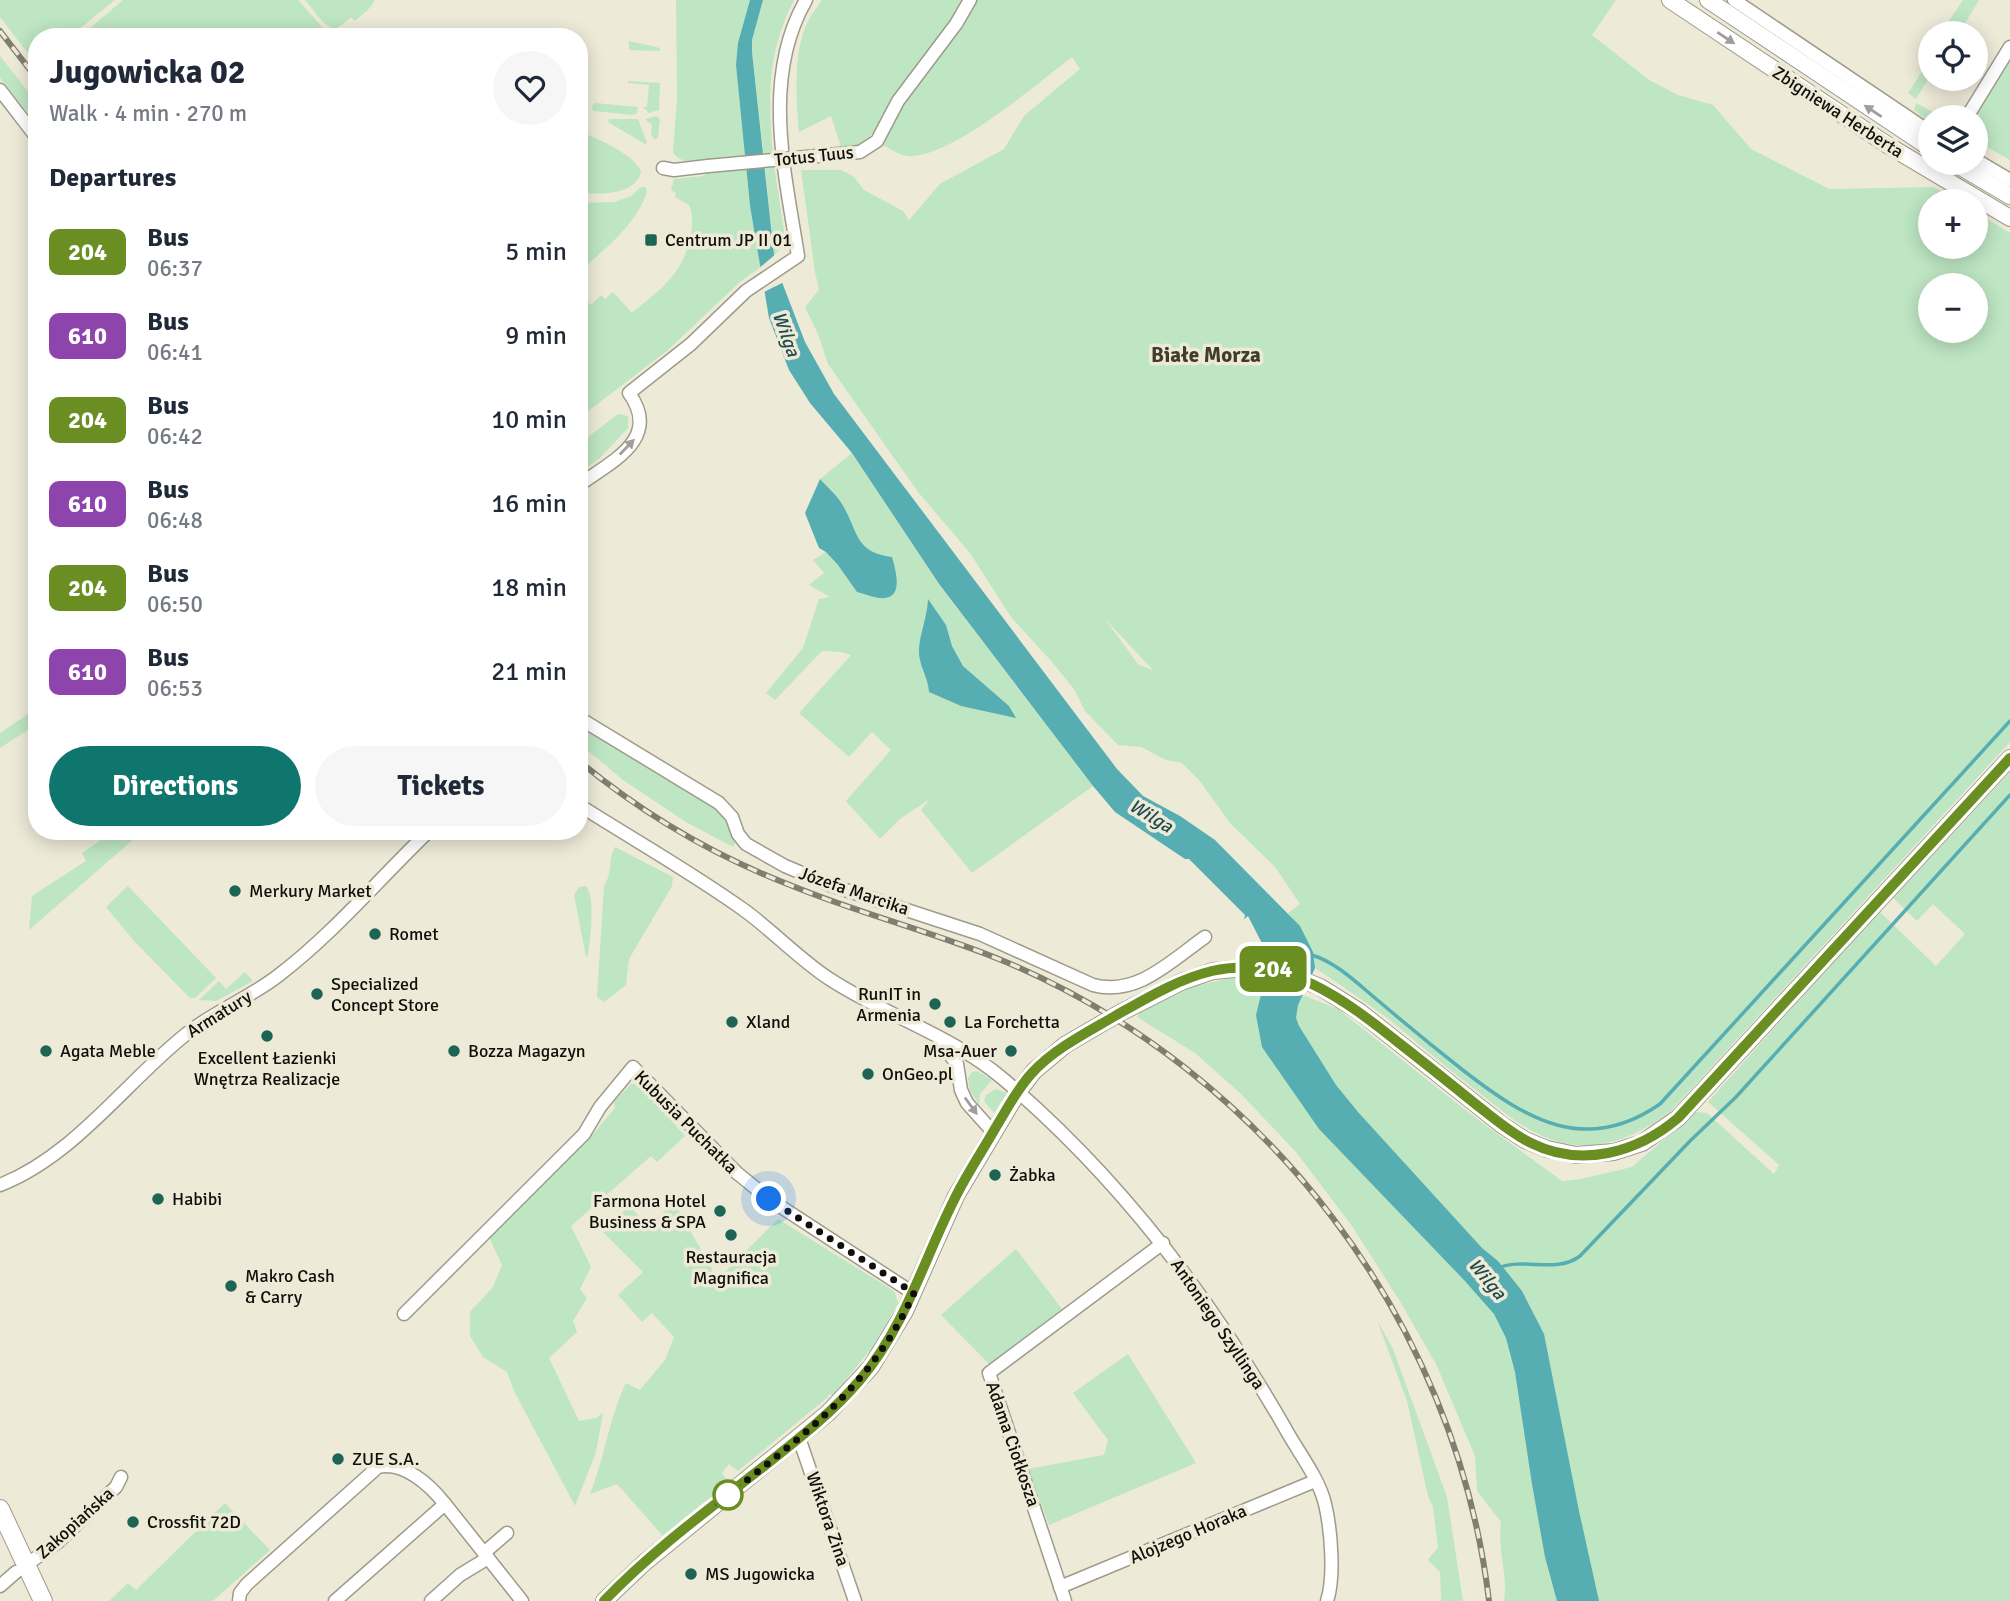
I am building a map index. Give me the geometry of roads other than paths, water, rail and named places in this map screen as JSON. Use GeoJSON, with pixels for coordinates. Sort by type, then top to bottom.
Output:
{"type":"FeatureCollection","features":[{"type":"Feature","properties":{"kind":"main road","name":"Zakopiańska"},"geometry":{"type":"LineString","coordinates":[[0,1509],[29,1601]]}},
{"type":"Feature","properties":{"kind":"main road","name":"Zakopiańska"},"geometry":{"type":"LineString","coordinates":[[0,1538],[43,1601]]}},
{"type":"Feature","properties":{"kind":"street"},"geometry":{"type":"LineString","coordinates":[[588,478],[622,453],[638,434],[641,414],[629,393],[691,344],[756,283],[798,256],[782,148],[781,71],[788,39],[806,0]]}},
{"type":"Feature","properties":{"kind":"street","name":"Totus Tuus"},"geometry":{"type":"LineString","coordinates":[[663,168],[674,170],[860,152],[877,141],[898,102],[956,24],[970,0]]}},
{"type":"Feature","properties":{"kind":"street","name":"Zbigniewa Herberta"},"geometry":{"type":"LineString","coordinates":[[1670,0],[1867,132],[2010,218]]}},
{"type":"Feature","properties":{"kind":"street","name":"Zbigniewa Herberta"},"geometry":{"type":"LineString","coordinates":[[1708,0],[1918,140]]}},
{"type":"Feature","properties":{"kind":"street"},"geometry":{"type":"LineString","coordinates":[[1734,0],[1918,124]]}},
{"type":"Feature","properties":{"kind":"street"},"geometry":{"type":"LineString","coordinates":[[1974,105],[2010,47]]}},
{"type":"Feature","properties":{"kind":"street"},"geometry":{"type":"LineString","coordinates":[[0,90],[28,126]]}},
{"type":"Feature","properties":{"kind":"street"},"geometry":{"type":"LineString","coordinates":[[1988,167],[2010,180]]}},
{"type":"Feature","properties":{"kind":"street"},"geometry":{"type":"LineString","coordinates":[[1974,175],[2010,196]]}},
{"type":"Feature","properties":{"kind":"street","name":"Józefa Marcika"},"geometry":{"type":"LineString","coordinates":[[588,723],[719,803],[732,817],[738,834],[746,844],[785,866],[830,885],[979,934],[1093,985],[1113,987],[1149,978]]}},
{"type":"Feature","properties":{"kind":"street"},"geometry":{"type":"LineString","coordinates":[[604,1601],[644,1563],[828,1413],[871,1367],[896,1329],[956,1196],[993,1132],[1034,1071],[1065,1045],[1189,978],[1213,971],[1257,967],[1283,972],[1320,987],[1360,1012],[1502,1125],[1534,1145],[1576,1156],[1626,1149],[1648,1140],[1678,1118],[2010,758]]}},
{"type":"Feature","properties":{"kind":"street"},"geometry":{"type":"LineString","coordinates":[[588,811],[745,911],[830,979],[933,1034],[981,1063],[1018,1092]]}},
{"type":"Feature","properties":{"kind":"street","name":"Armatury"},"geometry":{"type":"LineString","coordinates":[[0,1185],[28,1172],[59,1151],[184,1035],[264,986],[287,968],[420,840]]}},
{"type":"Feature","properties":{"kind":"street"},"geometry":{"type":"LineString","coordinates":[[1157,993],[1149,978],[1205,937]]}},
{"type":"Feature","properties":{"kind":"street"},"geometry":{"type":"LineString","coordinates":[[933,1034],[950,1054],[960,1075],[961,1090],[967,1103],[993,1132]]}},
{"type":"Feature","properties":{"kind":"street"},"geometry":{"type":"LineString","coordinates":[[960,1075],[966,1069],[981,1063]]}},
{"type":"Feature","properties":{"kind":"street","name":"Kubusia Puchatka"},"geometry":{"type":"LineString","coordinates":[[404,1314],[584,1135],[600,1107],[633,1067],[737,1173],[769,1199],[914,1293]]}},
{"type":"Feature","properties":{"kind":"street","name":"Antoniego Szyllinga"},"geometry":{"type":"LineString","coordinates":[[1018,1092],[1093,1164],[1163,1243],[1273,1406],[1325,1503],[1331,1573],[1327,1601]]}},
{"type":"Feature","properties":{"kind":"street","name":"Adama Ciołkosza"},"geometry":{"type":"LineString","coordinates":[[1065,1601],[989,1373],[1163,1243]]}},
{"type":"Feature","properties":{"kind":"street","name":"Wiktora Zina"},"geometry":{"type":"LineString","coordinates":[[799,1438],[855,1601]]}},
{"type":"Feature","properties":{"kind":"street"},"geometry":{"type":"LineString","coordinates":[[239,1601],[240,1593],[247,1584],[378,1467],[387,1465],[415,1476],[437,1493],[522,1601]]}},
{"type":"Feature","properties":{"kind":"street","name":"Zakopiańska"},"geometry":{"type":"LineString","coordinates":[[21,1569],[64,1536],[116,1487],[121,1477]]}},
{"type":"Feature","properties":{"kind":"street","name":"Alojzego Horaka"},"geometry":{"type":"LineString","coordinates":[[1060,1587],[1315,1481]]}},
{"type":"Feature","properties":{"kind":"street"},"geometry":{"type":"LineString","coordinates":[[334,1601],[445,1504]]}},
{"type":"Feature","properties":{"kind":"street"},"geometry":{"type":"LineString","coordinates":[[431,1601],[486,1555],[507,1533]]}},
{"type":"Feature","properties":{"kind":"street"},"geometry":{"type":"LineString","coordinates":[[0,1586],[21,1569]]}},
{"type":"Feature","properties":{"kind":"water","name":"Wilga"},"geometry":{"type":"Polygon","coordinates":[[[750,0],[763,0],[752,40],[752,52],[775,264],[805,342],[834,394],[1117,769],[1143,796],[1180,816],[1215,840],[1300,926],[1313,952],[1315,968],[1298,1005],[1296,1018],[1299,1026],[1336,1085],[1358,1112],[1482,1248],[1498,1261],[1522,1291],[1544,1334],[1599,1601],[1557,1601],[1545,1557],[1515,1372],[1506,1338],[1494,1314],[1319,1129],[1262,1047],[1256,1015],[1270,959],[1248,916],[1244,919],[1245,915],[1189,859],[1185,859],[1115,812],[1093,786],[939,584],[852,453],[810,403],[789,370],[769,318],[750,206],[736,65],[738,43],[750,0]]]}},
{"type":"Feature","properties":{"kind":"water"},"geometry":{"type":"Polygon","coordinates":[[[820,479],[840,501],[864,545],[871,551],[892,557],[897,581],[895,592],[891,596],[878,598],[857,592],[838,565],[819,548],[805,513],[820,479]]]}},
{"type":"Feature","properties":{"kind":"water"},"geometry":{"type":"Polygon","coordinates":[[[928,599],[946,625],[952,646],[963,666],[1009,706],[1016,718],[961,706],[929,692],[919,649],[928,599]]]}},
{"type":"Feature","properties":{"kind":"waterway"},"geometry":{"type":"LineString","coordinates":[[1312,955],[1340,969],[1464,1071],[1510,1104],[1533,1116],[1557,1125],[1581,1129],[1606,1128],[1633,1119],[1660,1104],[2010,721]]}},
{"type":"Feature","properties":{"kind":"waterway","name":"Wilga"},"geometry":{"type":"LineString","coordinates":[[1498,1268],[1519,1264],[1561,1264],[1580,1256],[1736,1097],[2010,795]]}},
{"type":"Feature","properties":{"kind":"railway"},"geometry":{"type":"LineString","coordinates":[[0,31],[28,67]]}},
{"type":"Feature","properties":{"kind":"railway"},"geometry":{"type":"LineString","coordinates":[[588,768],[655,817],[737,862],[821,897],[1006,962],[1100,1010],[1187,1069],[1264,1139],[1333,1218],[1390,1305],[1436,1398],[1469,1498],[1489,1601]]}},
{"type":"Feature","properties":{"kind":"place","name":"Centrum JP II 01"},"geometry":{"type":"Point","coordinates":[651,240]}},
{"type":"Feature","properties":{"kind":"place","name":"Merkury Market"},"geometry":{"type":"Point","coordinates":[235,891]}},
{"type":"Feature","properties":{"kind":"place","name":"Romet"},"geometry":{"type":"Point","coordinates":[375,934]}},
{"type":"Feature","properties":{"kind":"place","name":"Specialized Concept Store"},"geometry":{"type":"Point","coordinates":[317,994]}},
{"type":"Feature","properties":{"kind":"place","name":"RunIT in Armenia"},"geometry":{"type":"Point","coordinates":[935,1004]}},
{"type":"Feature","properties":{"kind":"place","name":"Xland"},"geometry":{"type":"Point","coordinates":[732,1022]}},
{"type":"Feature","properties":{"kind":"place","name":"La Forchetta"},"geometry":{"type":"Point","coordinates":[950,1022]}},
{"type":"Feature","properties":{"kind":"place","name":"Excellent Łazienki Wnętrza Realizacje"},"geometry":{"type":"Point","coordinates":[267,1036]}},
{"type":"Feature","properties":{"kind":"place","name":"Agata Meble"},"geometry":{"type":"Point","coordinates":[46,1051]}},
{"type":"Feature","properties":{"kind":"place","name":"Bozza Magazyn"},"geometry":{"type":"Point","coordinates":[454,1051]}},
{"type":"Feature","properties":{"kind":"place","name":"Msa-Auer"},"geometry":{"type":"Point","coordinates":[1011,1051]}},
{"type":"Feature","properties":{"kind":"place","name":"OnGeo.pl"},"geometry":{"type":"Point","coordinates":[868,1074]}},
{"type":"Feature","properties":{"kind":"place","name":"Żabka"},"geometry":{"type":"Point","coordinates":[995,1175]}},
{"type":"Feature","properties":{"kind":"place","name":"Habibi"},"geometry":{"type":"Point","coordinates":[158,1199]}},
{"type":"Feature","properties":{"kind":"place","name":"Farmona Hotel Business & SPA"},"geometry":{"type":"Point","coordinates":[720,1211]}},
{"type":"Feature","properties":{"kind":"place","name":"Restauracja Magnifica"},"geometry":{"type":"Point","coordinates":[731,1235]}},
{"type":"Feature","properties":{"kind":"place","name":"Makro Cash & Carry"},"geometry":{"type":"Point","coordinates":[231,1286]}},
{"type":"Feature","properties":{"kind":"place","name":"ZUE S.A."},"geometry":{"type":"Point","coordinates":[338,1459]}},
{"type":"Feature","properties":{"kind":"place","name":"Crossfit 72D"},"geometry":{"type":"Point","coordinates":[133,1522]}},
{"type":"Feature","properties":{"kind":"place","name":"MS Jugowicka"},"geometry":{"type":"Point","coordinates":[691,1574]}},
{"type":"Feature","properties":{"kind":"district","name":"Białe Morza"},"geometry":{"type":"Point","coordinates":[1206,355]}}]}
